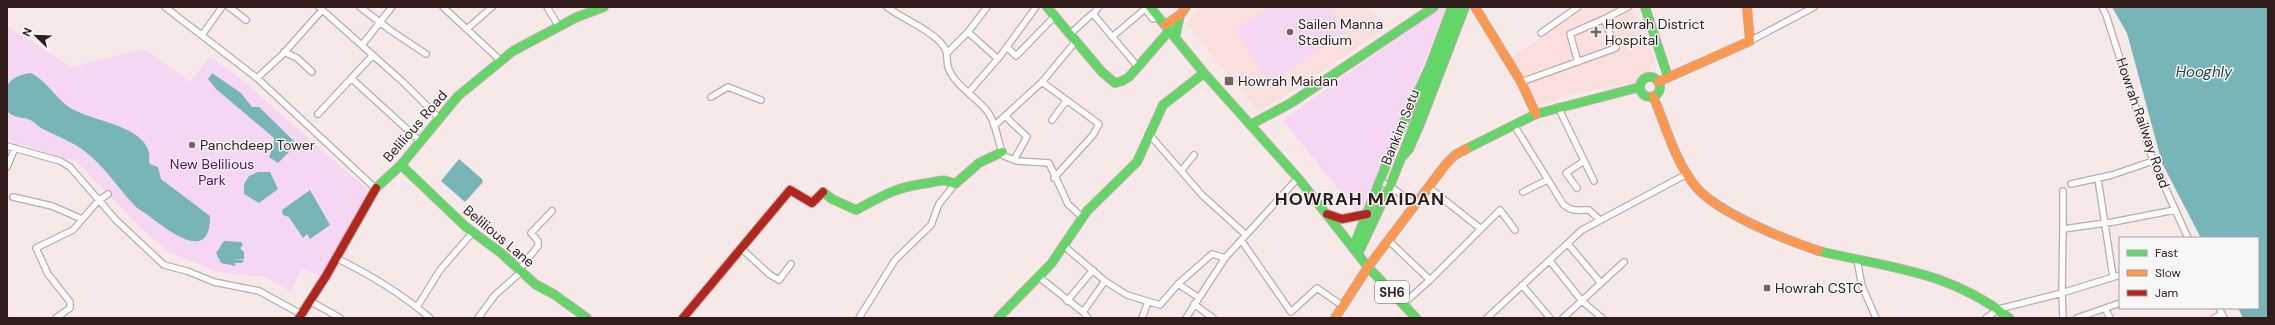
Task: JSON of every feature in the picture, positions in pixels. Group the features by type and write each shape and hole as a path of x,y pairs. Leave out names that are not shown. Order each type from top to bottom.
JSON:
{"main road":[{"name":"Belilious Road","path":"300,316 336,258 375,188 402,164 458,96 513,51 559,26 604,7"},
{"path":"1047,7 1111,82 1117,84 1123,82 1138,66 1167,28 1186,7"},
{"path":"1250,125 1291,103 1434,7"},
{"name":"Bankim Setu","path":"1356,251 1367,214 1430,66 1452,7"},
{"name":"Bankim Setu","path":"1356,251 1390,186 1461,7"},
{"path":"1402,157 1409,149 1417,130 1465,7"},
{"path":"1475,7 1520,82 1536,114"},
{"path":"1645,7 1668,77"},
{"path":"1658,82 1742,45 1747,7"},
{"name":"SH6","path":"1146,8 1158,17 1204,73 1298,178 1368,267 1416,318"},
{"path":"1175,38 1180,15"},
{"path":"998,318 1039,277 1064,246 1083,218 1137,162 1163,106 1204,73"},
{"path":"1647,77 1654,78 1658,82 1659,89 1653,96 1644,95 1640,87 1642,80 1647,77"},
{"path":"1335,318 1368,267 1414,205 1455,155 1536,114 1558,107 1640,87"},
{"path":"1653,96 1686,174 1704,195 1722,208 1818,250 1941,279 1999,309 2009,318"},
{"path":"682,318 715,277 742,249 790,190 812,203 822,191 832,198 856,210 902,186 933,183 943,179 955,184 979,164 1002,152"},
{"name":"Belilious Lane","path":"402,164 473,232 534,284 555,294 587,318"},
{"path":"1326,213 1342,219 1367,214"}],"street":[{"path":"165,7 257,78 375,188"},
{"path":"202,35 222,7"},
{"path":"229,7 246,20"},
{"path":"360,7 426,54"},
{"path":"362,45 392,7"},
{"path":"443,7 501,61"},
{"path":"467,29 492,7"},
{"path":"547,7 559,26"},
{"path":"886,7 938,40 948,52 949,69 957,83 969,92 988,112 1004,156 1014,160 1049,163 1054,178 1068,204 1083,218"},
{"path":"948,52 968,32 988,7"},
{"path":"969,92 1007,47 1036,7"},
{"path":"1099,7 1094,15 1138,66"},
{"path":"1541,33 1578,7"},
{"path":"1578,62 1570,34 1628,7"},
{"path":"1742,45 1814,7"},
{"name":"Howrah Railway Road","path":"2102,7 2106,15 2153,161 2188,237"},
{"path":"257,78 284,52 320,8 373,55 440,119"},
{"path":"1112,37 1146,8"},
{"path":"1070,34 1092,14"},
{"path":"1007,47 1016,56 1055,16"},
{"path":"1520,82 1616,48 1604,19"},
{"path":"968,32 998,58"},
{"path":"994,126 1042,82 1076,41"},
{"path":"284,52 297,58 312,72"},
{"path":"318,114 373,55"},
{"path":"351,78 421,142"},
{"path":"1042,82 1066,101 1100,124 1093,135 1054,178"},
{"path":"711,97 728,87 760,100"},
{"path":"1052,120 1066,101"},
{"path":"1558,107 1594,181"},
{"path":"1004,116 1027,137 1014,160"},
{"path":"1514,125 1559,200 1568,209 1589,210 1600,220"},
{"path":"1149,134 1202,195 1245,234"},
{"path":"7,146 65,163 98,201 164,264 187,271 214,282 259,291 300,316"},
{"path":"7,167 15,148"},
{"path":"1181,171 1194,155"},
{"path":"1577,188 1566,173 1584,161"},
{"path":"2071,184 2098,179 2153,161"},
{"path":"1488,318 1582,230 1686,174"},
{"path":"1186,318 1198,297 1225,258 1245,234 1298,178"},
{"path":"2098,179 2113,277"},
{"path":"1523,192 1547,180"},
{"path":"1381,182 1390,186 1414,205"},
{"path":"859,318 895,260 931,225 939,204 955,184"},
{"path":"1428,187 1481,229"},
{"path":"2063,191 2063,318"},
{"path":"56,318 70,308 70,302 48,274 36,248 73,230 98,201 108,194"},
{"path":"13,197 52,206 82,219"},
{"path":"478,318 495,295 520,271 538,246 538,241 531,233 552,210"},
{"path":"1403,304 1430,280 1500,210 1515,230"},
{"path":"2063,229 2175,210"},
{"path":"417,307 440,270 473,232"},
{"path":"1241,240 1291,312 1317,288 1343,306"},
{"path":"1388,240 1430,280"},
{"path":"1568,244 1600,282"},
{"path":"1064,246 1105,281 1127,295 1160,305 1178,284 1212,254 1225,258"},
{"path":"742,249 769,274 779,280 791,264"},
{"path":"336,258 365,273 417,307 430,318"},
{"path":"1857,260 1862,286 1876,318"},
{"path":"1550,261 1582,301 1602,318"},
{"path":"1563,318 1600,282 1624,262"},
{"path":"1067,301 1093,270"},
{"path":"1986,318 1999,309 2062,293 2119,275"},
{"path":"1039,277 1067,301 1083,312 1088,318"},
{"path":"1083,312 1105,281"},
{"path":"1178,284 1198,297"},
{"path":"1522,285 1550,318"},
{"path":"310,301 340,318"},
{"path":"1142,318 1148,302"},
{"path":"2076,318 2119,303"},
{"path":"1194,304 1213,318"},
{"path":"2106,308 2110,318"},
{"path":"2214,318 2223,316"}],"shaded area":[{"path":"1199,7 1369,7 1384,29 1281,99 1258,111 1187,24"},
{"name":"Howrah District Hospital","path":"1587,7 1632,7 1655,59 1644,81 1571,94 1539,106 1511,58"}],"green space":[{"path":"1270,7 1329,7 1346,33 1269,83 1235,30"},
{"path":"1442,7 1447,7 1368,202 1356,211 1283,120"},
{"name":"New Belilious Park","path":"7,26 72,67 145,49 190,82 210,57 235,74 369,191 323,276 301,269 291,292 265,277 217,272 170,253 141,228 77,162 7,140"}],"water":[{"name":"Hooghly","path":"2112,7 2268,7 2268,318 2243,318 2238,309 2259,309 2259,237 2200,237 2162,163 2127,33"},
{"path":"31,73 41,80 65,104 74,110 124,128 135,134 144,142 149,152 150,164 158,167 161,179 210,216 208,231 203,239 195,241 185,239 163,226 137,208 105,171 83,150 41,128 30,120 15,116 8,112 7,86 18,76"},
{"path":"212,73 241,93 252,107 259,107 297,144 278,163 269,157 274,145 274,138 216,89 208,79"},
{"path":"459,159 482,179 483,182 465,202 441,181"},
{"path":"258,172 270,172 278,189 259,203 244,194 244,184 249,176"},
{"path":"310,190 330,225 310,239 307,234 303,238 289,217 283,215 282,210"},
{"path":"224,241 241,242 243,245 240,248 244,252 244,259 232,259 244,260 242,263 234,263 236,266 221,263 216,253"}],"traffic: fast":[{"path":"376,188 401,165 458,96 513,51 577,17 604,7"},
{"path":"1047,7 1102,72 1115,83 1129,77 1169,31"},
{"path":"1150,7 1204,73 1298,178 1368,267 1416,318"},
{"path":"1250,125 1291,103 1434,7"},
{"path":"1353,248 1399,133 1430,66 1452,7"},
{"path":"1358,254 1390,186 1461,7"},
{"path":"1402,157 1409,149 1420,124 1465,7"},
{"path":"1645,7 1668,77"},
{"path":"1175,38 1180,15"},
{"path":"998,318 1051,264 1087,211 1137,162 1163,105 1204,73"},
{"path":"1650,77 1657,80 1660,87 1657,94 1650,97 1643,94 1640,87 1643,80 1650,77"},
{"path":"1466,149 1536,114 1640,87"},
{"path":"823,192 832,199 856,210 899,189 942,180 955,184 979,163 1002,152"},
{"path":"401,165 466,227 501,253 535,284 555,295 587,318"},
{"path":"1819,251 1895,267 1942,281 1987,302 2009,318"}],"traffic: slow":[{"path":"1165,25 1180,15 1186,7"},
{"path":"1475,7 1521,82 1536,114"},
{"path":"1658,82 1750,41 1747,7"},
{"path":"1653,96 1682,166 1696,187 1706,197 1753,225 1819,251"},
{"path":"1335,318 1368,267 1446,164 1455,155 1466,149"}],"traffic: jam":[{"path":"299,318 326,276 376,188"},
{"path":"683,318 790,190 812,203 823,192"},
{"path":"1327,214 1342,219 1367,214"}],"place":[{"name":"Sailen Manna Stadium","path":"1290,32"},
{"name":"Howrah District Hospital","path":"1596,32"},
{"name":"Howrah Maidan","path":"1229,81"},
{"name":"Panchdeep Tower","path":"192,145"},
{"name":"Howrah CSTC","path":"1767,288"}],"district":[{"name":"HOWRAH MAIDAN","path":"1360,199"}]}
